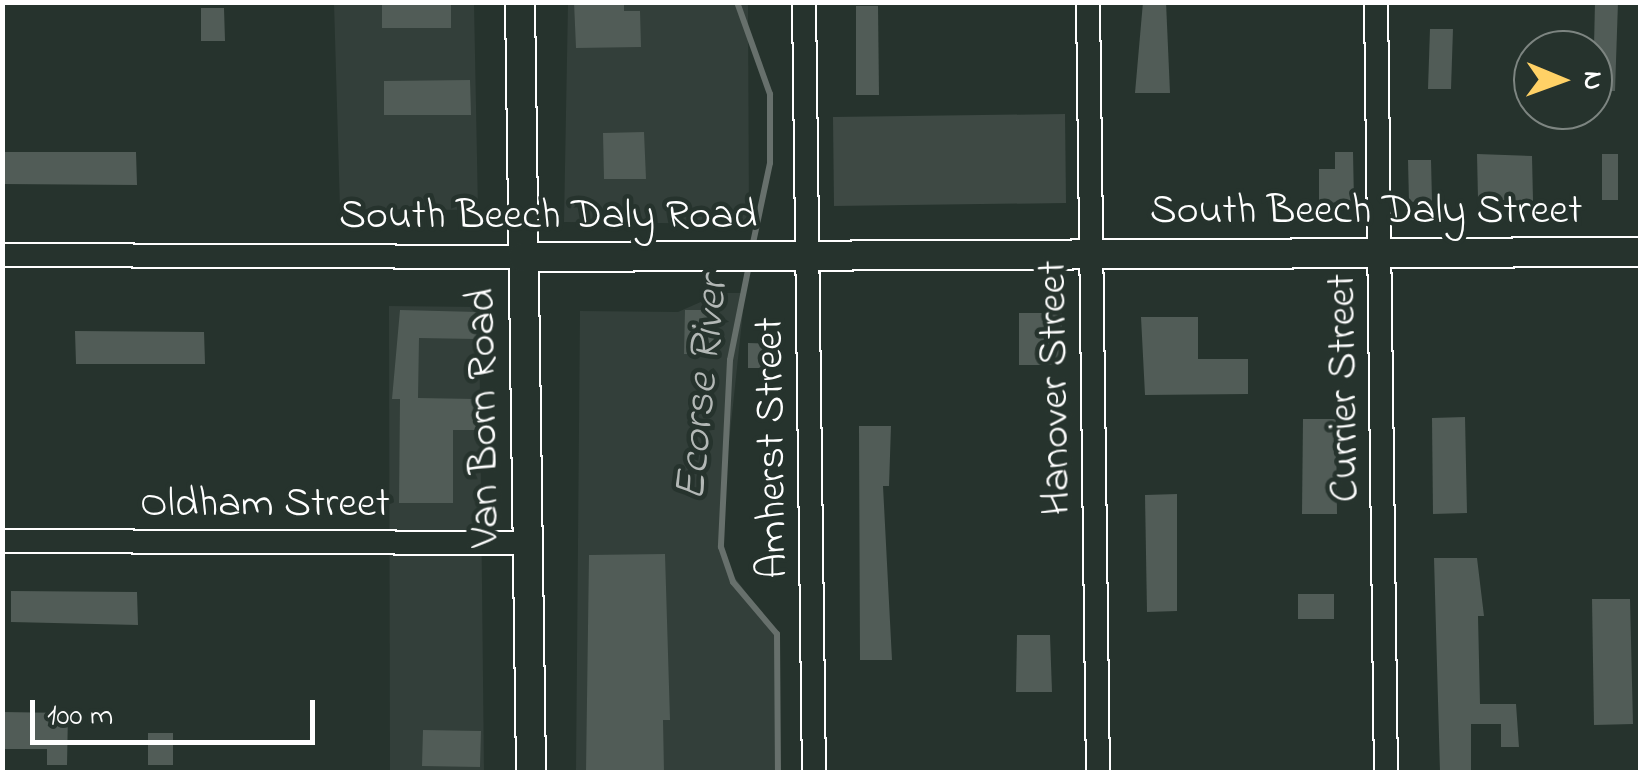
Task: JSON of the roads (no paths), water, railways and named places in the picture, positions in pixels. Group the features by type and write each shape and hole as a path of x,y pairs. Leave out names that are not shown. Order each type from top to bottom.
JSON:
{"main road":[{"name":"Van Born Road","path":"520,2 530,772"},
{"name":"South Beech Daly Street","path":"1092,253 1640,252"},
{"name":"South Beech Daly Road","path":"523,258 1092,253"}],"street":[{"name":"Amherst Street","path":"804,2 814,772"},
{"name":"Hanover Street","path":"1088,2 1098,772"},
{"name":"Currier Street","path":"1376,2 1386,772"},
{"name":"South Beech Daly Road","path":"2,255 523,258"},
{"name":"Oldham Street","path":"2,541 526,543"}],"waterway":[{"name":"Ecorse River","path":"737,2 770,94 770,163 752,248"},
{"name":"Ecorse River","path":"749,265 730,360 721,547 733,582 777,634 778,772"}]}
